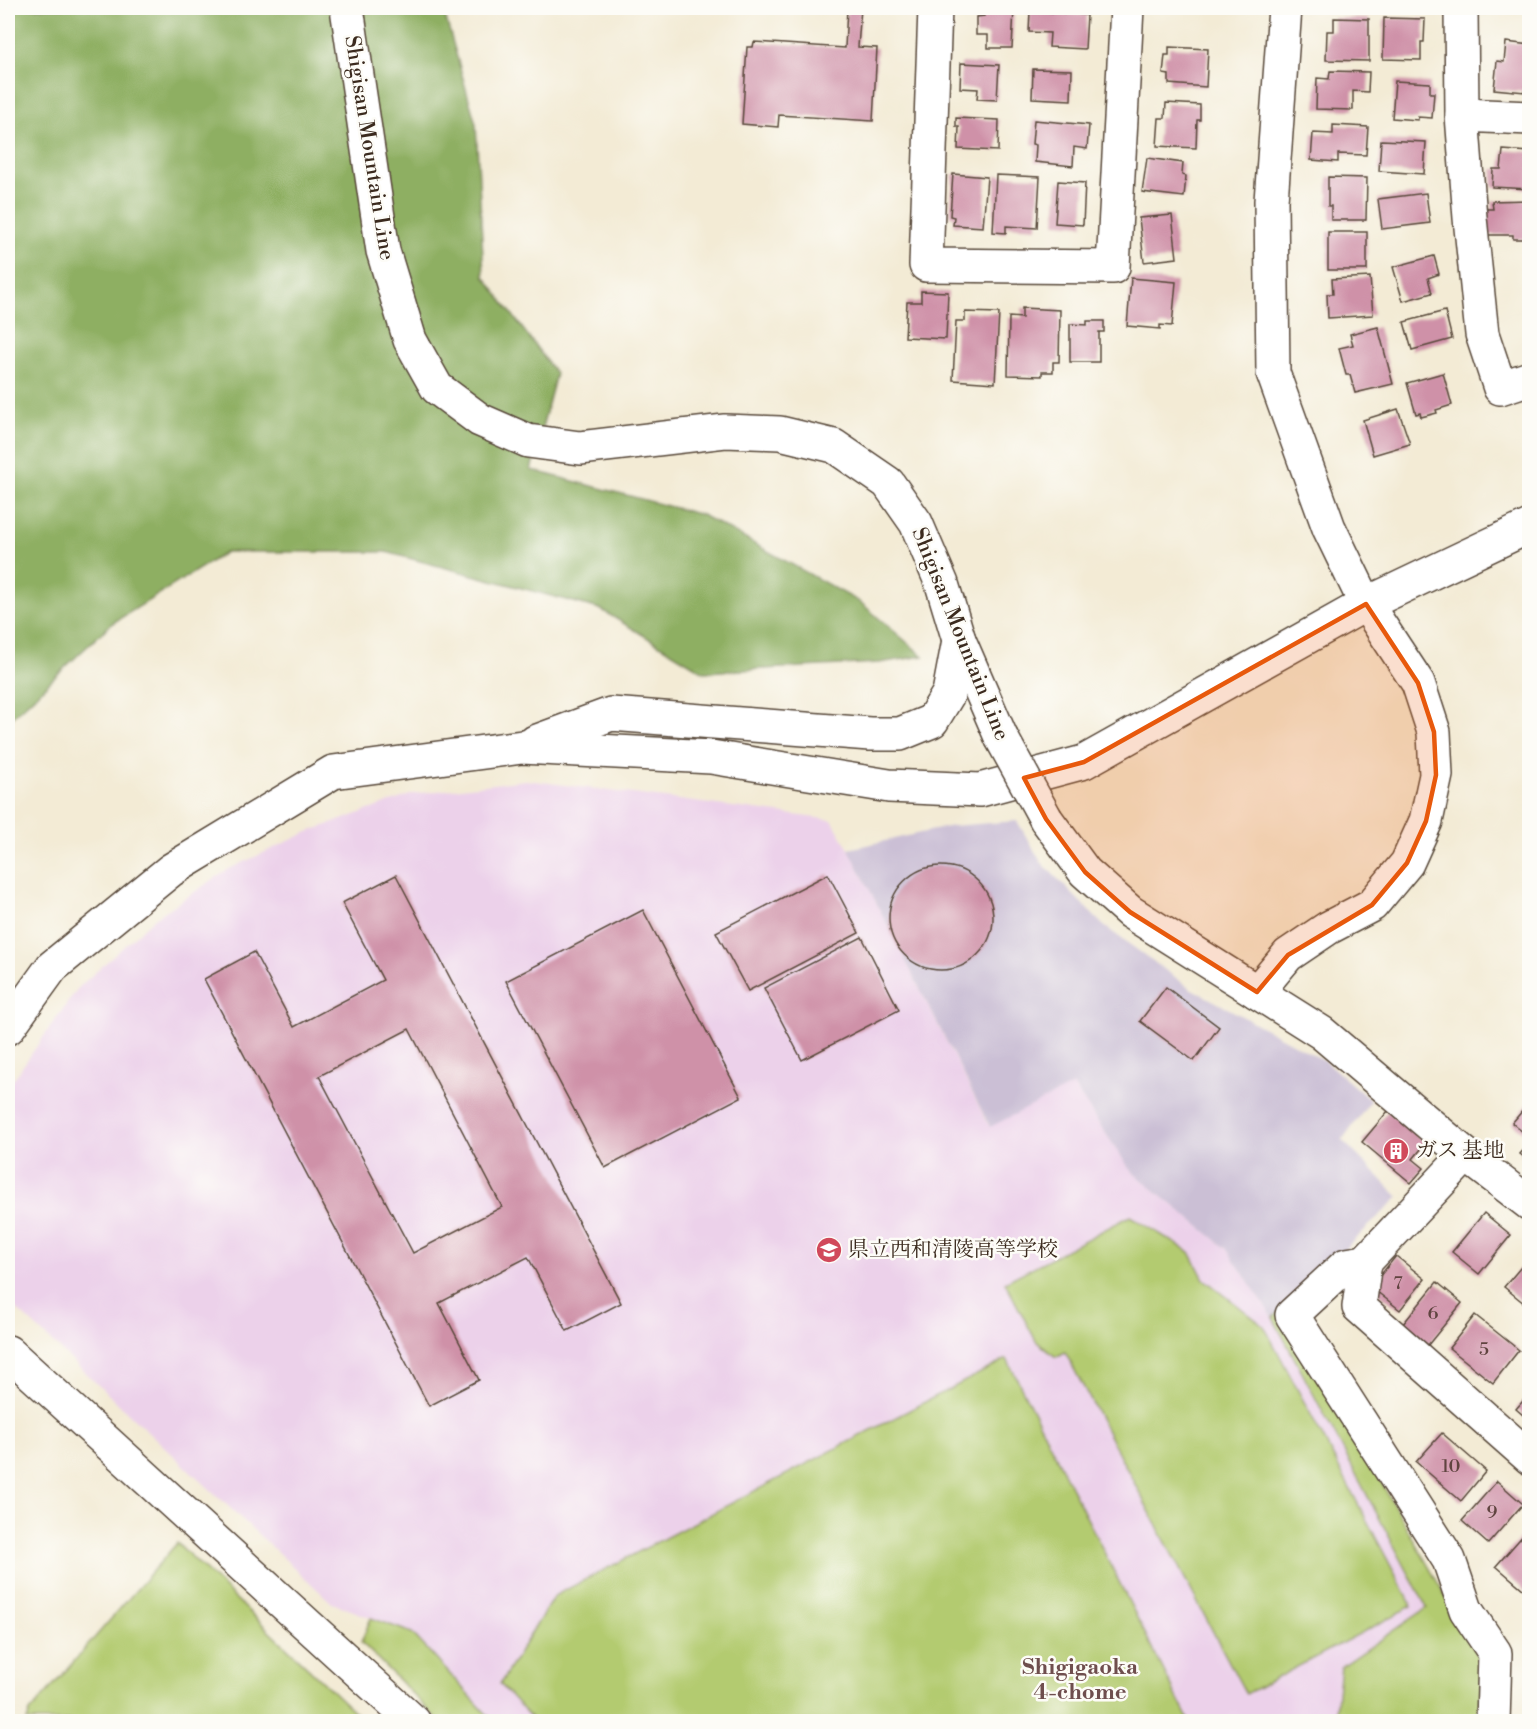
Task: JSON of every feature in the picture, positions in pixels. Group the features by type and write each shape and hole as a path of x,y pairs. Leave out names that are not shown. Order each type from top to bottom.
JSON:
{"street":[{"name":"Shigisan Mountain Line","path":"346,8 382,251 411,340 437,388 480,420 528,441 580,448 725,431 780,433 834,446 888,483 916,523 942,584 959,640 1001,737 1046,819 1085,872 1130,912 1322,1033 1466,1155 1530,1204"},
{"path":"935,8 926,265 1113,267 1127,8"},
{"path":"1257,992 1288,955 1328,928 1372,905 1407,863 1426,821 1436,775 1434,732 1418,683 1366,604 1329,528 1273,373 1271,201 1285,8"},
{"path":"1461,8 1462,115 1482,334 1500,388 1530,378"},
{"path":"1462,115 1530,118"},
{"path":"8,1028 52,968 171,870 333,772 522,747 711,757 889,786 981,790 1084,762 1366,604 1530,525"},
{"path":"522,747 611,714 870,734 900,734 932,721 950,693 959,640"},
{"path":"1466,1155 1365,1262 1359,1307 1530,1458"},
{"path":"1365,1262 1346,1265 1292,1315 1449,1560 1467,1611 1495,1653 1492,1722"},
{"path":"8,1352 414,1722"}],"highlighted area":[{"path":"1366,604 1418,683 1434,732 1436,775 1426,821 1407,863 1372,905 1288,955 1257,992 1130,912 1085,872 1046,819 1024,778 1084,762"}],"shaded area":[{"name":"県立西和清陵高等学校","path":"526,780 832,820 849,849 989,1126 1073,1085 1131,1171 1226,1248 1273,1318 1427,1609 1341,1667 1335,1721 1189,1721 1006,1360 500,1684 534,1721 493,1721 412,1633 332,1603 8,1301 8,1087 78,988 155,918 229,869 308,832 413,794","holes":["828,874 859,933 748,991 716,932","396,875 621,1303 567,1331 528,1257 439,1303 479,1380 429,1406 204,979 254,953 294,1027 383,980 342,903","643,910 741,1097 605,1168 506,981","861,937 899,1010 802,1060 764,988","1190,1252 1204,1279 1264,1326 1246,1694 1065,1352"]},
{"path":"1017,821 1041,862 1104,926 1190,988 1325,1061 1371,1101 1342,1140 1399,1197 1273,1318 1226,1248 1131,1171 1073,1085 990,1127 849,849 952,826"},
{"path":"409,1029 502,1207 413,1253 319,1076"}],"green space":[{"path":"8,8 443,8 476,124 484,276 556,374 531,470 702,515 860,602 923,656 879,663 704,672 600,609 386,552 226,552 111,624 8,721"},
{"path":"1130,1216 1190,1252 1204,1279 1264,1326 1412,1606 1246,1694 1065,1352 1056,1357 1036,1341 1005,1282"},
{"path":"1283,1308 1487,1670 1477,1721 1335,1721 1341,1667 1427,1608 1273,1318"},
{"path":"1007,1359 1189,1721 534,1721 500,1684 554,1596"},
{"path":"177,1543 364,1721 27,1721 30,1712"},
{"path":"371,1618 412,1633 493,1721 439,1721 361,1642"}],"building":[{"path":"847,8 861,8 858,47 877,48 873,121 779,115 778,127 742,124 747,47 753,47 754,42 845,48"},
{"path":"984,8 1014,9 1012,48 988,48 988,35 976,35 976,17 984,16"},
{"path":"1030,11 1087,15 1085,49 1049,47 1050,33 1029,32"},
{"path":"1334,18 1369,19 1369,61 1326,60 1327,31 1334,31"},
{"path":"1384,18 1425,19 1421,60 1383,59"},
{"path":"1506,42 1530,45 1525,92 1494,89 1497,61 1504,62"},
{"path":"1169,47 1208,49 1206,87 1169,84 1169,75 1163,74 1165,55 1169,55"},
{"path":"961,63 999,65 997,100 977,99 978,89 960,88"},
{"path":"1033,69 1072,70 1071,100 1032,98"},
{"path":"1330,71 1369,72 1368,92 1353,91 1353,110 1316,109 1317,78 1329,79"},
{"path":"1395,81 1430,83 1430,93 1434,93 1432,118 1418,117 1418,120 1392,118"},
{"path":"1166,103 1200,105 1196,148 1157,146 1159,118 1165,118"},
{"path":"956,118 999,120 998,151 958,149 959,127 956,127"},
{"path":"1034,120 1089,125 1087,149 1074,147 1073,166 1035,162 1036,145 1032,144"},
{"path":"1333,125 1368,127 1366,155 1338,154 1338,162 1311,160 1313,133 1333,134"},
{"path":"1381,140 1426,142 1424,174 1379,171"},
{"path":"1503,150 1530,152 1530,189 1492,187 1493,169 1501,169"},
{"path":"1147,158 1183,163 1182,175 1186,176 1184,197 1142,192"},
{"path":"953,174 987,177 983,227 953,225 954,217 950,216"},
{"path":"996,175 1040,177 1037,228 1006,226 1006,233 993,232"},
{"path":"1328,177 1367,178 1366,220 1331,220 1331,206 1328,206"},
{"path":"1058,181 1085,183 1083,225 1055,223"},
{"path":"1426,193 1430,223 1382,229 1378,199"},
{"path":"1530,200 1530,239 1513,239 1513,235 1486,235 1486,209 1493,209 1492,201"},
{"path":"1172,215 1177,258 1144,262 1139,218"},
{"path":"1328,232 1367,232 1367,270 1328,270"},
{"path":"1434,256 1439,274 1428,278 1432,293 1403,301 1393,267"},
{"path":"1370,277 1373,315 1328,318 1327,294 1333,294 1332,279"},
{"path":"1131,278 1176,282 1172,326 1160,325 1160,329 1127,326"},
{"path":"921,291 948,292 946,339 905,337 907,302 921,302"},
{"path":"1022,308 1060,310 1059,362 1053,362 1053,372 1042,372 1042,376 1008,375 1009,317 1022,318"},
{"path":"1445,311 1452,339 1412,350 1404,322"},
{"path":"965,312 999,313 995,383 953,380 956,321 965,321"},
{"path":"1087,321 1104,321 1104,332 1099,332 1099,362 1070,362 1070,324 1087,325"},
{"path":"1378,327 1393,384 1355,393 1350,375 1346,375 1339,348 1353,345 1350,334"},
{"path":"1443,373 1452,405 1436,410 1437,413 1421,417 1420,413 1416,414 1407,383"},
{"path":"1398,409 1410,444 1373,455 1363,420"},
{"path":"941,866 961,870 970,875 984,889 989,898 993,918 989,938 984,947 970,961 961,966 941,970 921,966 912,961 898,947 893,938 889,918 893,898 898,889 912,875 921,870"},
{"path":"828,874 859,933 748,991 716,932"},
{"path":"396,875 621,1303 567,1331 528,1257 439,1303 479,1380 429,1406 204,979 254,952 294,1027 383,980 342,903","holes":["409,1029 502,1207 413,1253 319,1076"]},
{"path":"643,910 741,1097 605,1168 506,981"},
{"path":"862,937 899,1010 802,1060 764,988"},
{"path":"1166,987 1219,1027 1194,1061 1140,1021"},
{"path":"1530,1102 1530,1138 1512,1123"},
{"name":"ガス 基地","path":"1388,1111 1426,1143 1413,1159 1424,1168 1411,1183 1362,1142"},
{"path":"1530,1143 1530,1162 1520,1154"},
{"path":"1484,1213 1511,1235 1479,1274 1452,1252"},
{"path":"1396,1256 1425,1279 1400,1310 1371,1287"},
{"path":"1527,1260 1530,1262 1530,1308 1504,1287"},
{"path":"1437,1282 1462,1303 1428,1345 1403,1324"},
{"path":"1475,1315 1519,1350 1493,1383 1449,1348"},
{"path":"1530,1393 1530,1421 1516,1409"},
{"path":"1442,1433 1486,1471 1461,1501 1416,1462"},
{"path":"1497,1481 1523,1504 1488,1544 1462,1521"},
{"path":"1526,1532 1530,1535 1530,1595 1496,1566"}],"place":[{"name":"ガス 基地","path":"1396,1151"},
{"name":"県立西和清陵高等学校","path":"829,1250"}],"district":[{"name":"Shigigaoka 4-chome","path":"1080,1680"}]}
